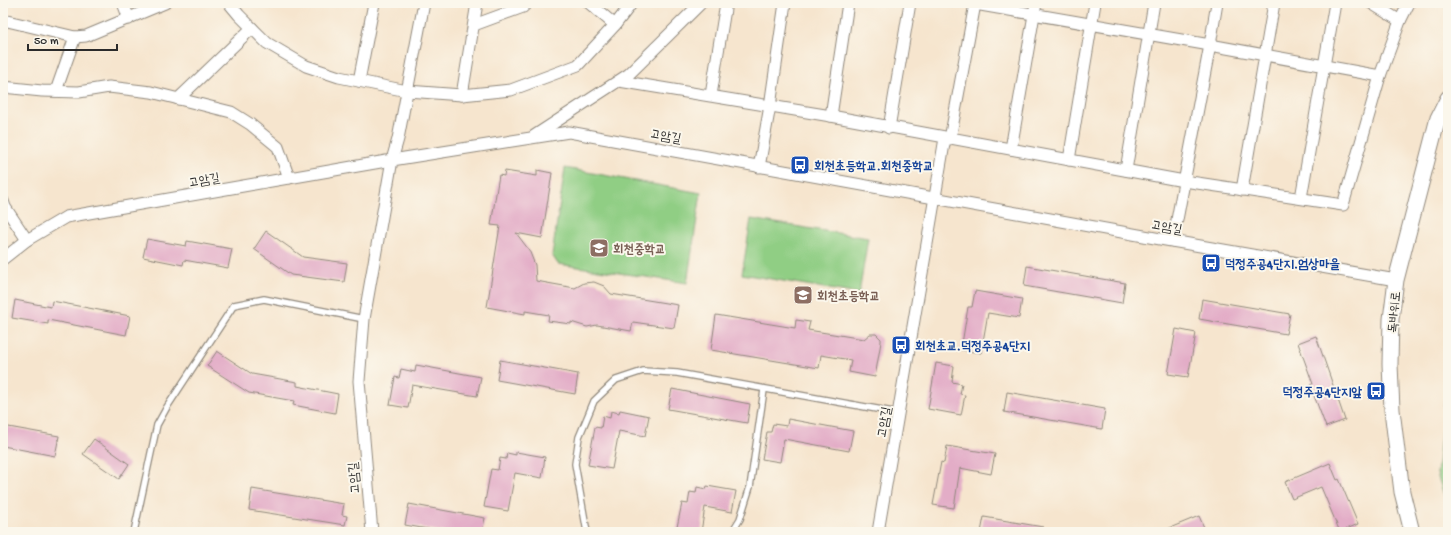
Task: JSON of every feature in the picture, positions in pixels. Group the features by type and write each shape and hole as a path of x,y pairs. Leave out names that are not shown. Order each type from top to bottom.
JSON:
{"main road":[{"name":"독바위로","path":"1412,532 1402,492 1392,410 1390,364 1391,318 1396,280 1438,118 1448,98"}],"street":[{"path":"123,3 130,19"},
{"path":"3,20 76,37 86,36 130,19 165,3"},
{"path":"229,3 267,43 306,66 359,81 407,91 462,95 511,90 578,65 615,25 632,3"},
{"path":"359,81 374,3"},
{"path":"392,160 424,3"},
{"path":"462,95 477,3"},
{"path":"474,25 522,7 527,3"},
{"path":"589,3 615,25"},
{"path":"528,139 629,74 702,3"},
{"path":"711,95 726,3"},
{"path":"759,167 770,106 785,3"},
{"path":"831,116 848,3"},
{"path":"889,128 910,3"},
{"path":"935,198 948,138 973,3 1380,76"},
{"path":"1011,149 1036,3"},
{"path":"1069,160 1095,3"},
{"path":"1126,170 1154,3"},
{"path":"1173,241 1217,3"},
{"path":"1242,190 1274,3"},
{"path":"1301,198 1335,3"},
{"path":"1371,3 1400,21"},
{"path":"618,81 711,95 831,116 889,128 1184,181 1343,205 1380,76 1400,21 1409,3"},
{"path":"178,99 252,28"},
{"path":"56,91 76,37"},
{"path":"3,87 79,92 109,88 151,92 231,112 250,124 278,146 289,178"},
{"name":"고암길","path":"3,259 27,240 66,217 392,160 569,132 1396,280"},
{"name":"고암길","path":"372,532 359,381 364,318 392,160"},
{"name":"고암길","path":"878,532 935,198"},
{"path":"3,201 5,207 27,240"}],"lane":[{"path":"134,532 157,425 167,406 234,305 264,299 364,318"},
{"path":"587,532 575,464 579,437 594,401 616,380 643,371 678,373 764,390 899,413"},
{"path":"732,532 740,519 750,487 764,390"}],"green space":[{"path":"565,168 701,193 687,283 558,264 552,255"},
{"path":"751,219 868,238 859,294 742,274"},
{"path":"1448,366 1448,507 1437,474"}],"building":[{"path":"537,170 552,173 542,238 516,233 529,250 535,265 536,281 575,288 584,283 594,282 604,286 611,294 678,305 674,328 633,322 631,331 597,325 587,327 571,322 571,324 548,321 549,315 525,311 525,314 487,307 500,226 491,225 499,175 504,176 505,171 537,176"},
{"path":"266,231 303,257 347,263 344,282 291,275 254,249"},
{"path":"147,239 186,246 187,241 232,249 228,268 184,260 183,265 143,257"},
{"path":"1027,266 1125,283 1122,303 1024,286"},
{"path":"975,291 1022,299 1019,318 988,313 981,353 961,350 968,307 972,307"},
{"path":"1202,299 1290,314 1286,334 1199,319"},
{"path":"15,300 51,307 52,301 130,316 126,335 48,320 48,324 12,318"},
{"path":"716,315 795,328 796,320 810,322 808,330 864,339 870,334 876,334 881,339 881,342 875,377 849,372 851,360 821,355 819,368 711,350"},
{"path":"1176,329 1196,333 1188,377 1168,374"},
{"path":"1316,336 1345,420 1326,427 1310,385 1313,384 1298,343"},
{"path":"217,351 252,374 297,382 297,386 338,394 335,413 293,405 294,401 249,393 207,366"},
{"path":"500,360 578,374 575,394 497,380"},
{"path":"936,363 954,366 952,382 962,384 960,394 965,395 961,415 928,409"},
{"path":"416,365 481,377 477,396 412,385 408,408 390,405 395,377 399,378 401,369 415,372"},
{"path":"672,389 750,404 747,423 668,409"},
{"path":"1007,392 1105,409 1102,429 1004,412"},
{"path":"620,410 649,416 645,436 619,431 612,469 588,465 595,427 601,428 603,416 610,418 611,411 619,413"},
{"path":"788,419 853,431 849,451 784,439 780,462 762,459 767,432 771,432 773,424 787,426"},
{"path":"3,426 59,436 55,456 3,446"},
{"path":"94,439 129,464 119,479 83,454"},
{"path":"947,446 995,454 991,474 960,468 954,508 933,505 941,462 944,463"},
{"path":"516,452 545,457 542,478 515,473 508,511 484,507 491,469 498,470 500,458 506,459 507,453 516,455"},
{"path":"1330,463 1337,480 1339,479 1358,524 1340,532 1321,487 1292,499 1285,482"},
{"path":"707,486 736,491 732,512 705,507 701,532 676,532 682,503 688,504 690,492 696,493 697,487 706,489"},
{"path":"252,489 344,504 342,515 347,516 345,525 249,510"},
{"path":"409,504 485,518 482,532 444,532 405,525"},
{"path":"1199,516 1206,532 1160,532"},
{"path":"984,517 1043,527 1043,532 981,532"}],"place":[{"name":"회천초등학교.회천중학교","path":"800,165"},
{"name":"회천중학교","path":"599,248"},
{"name":"덕정주공4단지.엄상마을","path":"1211,263"},
{"name":"회천초등학교","path":"803,295"},
{"name":"회천초교.덕정주공4단지","path":"901,345"},
{"name":"덕정주공4단지앞","path":"1376,391"}]}
